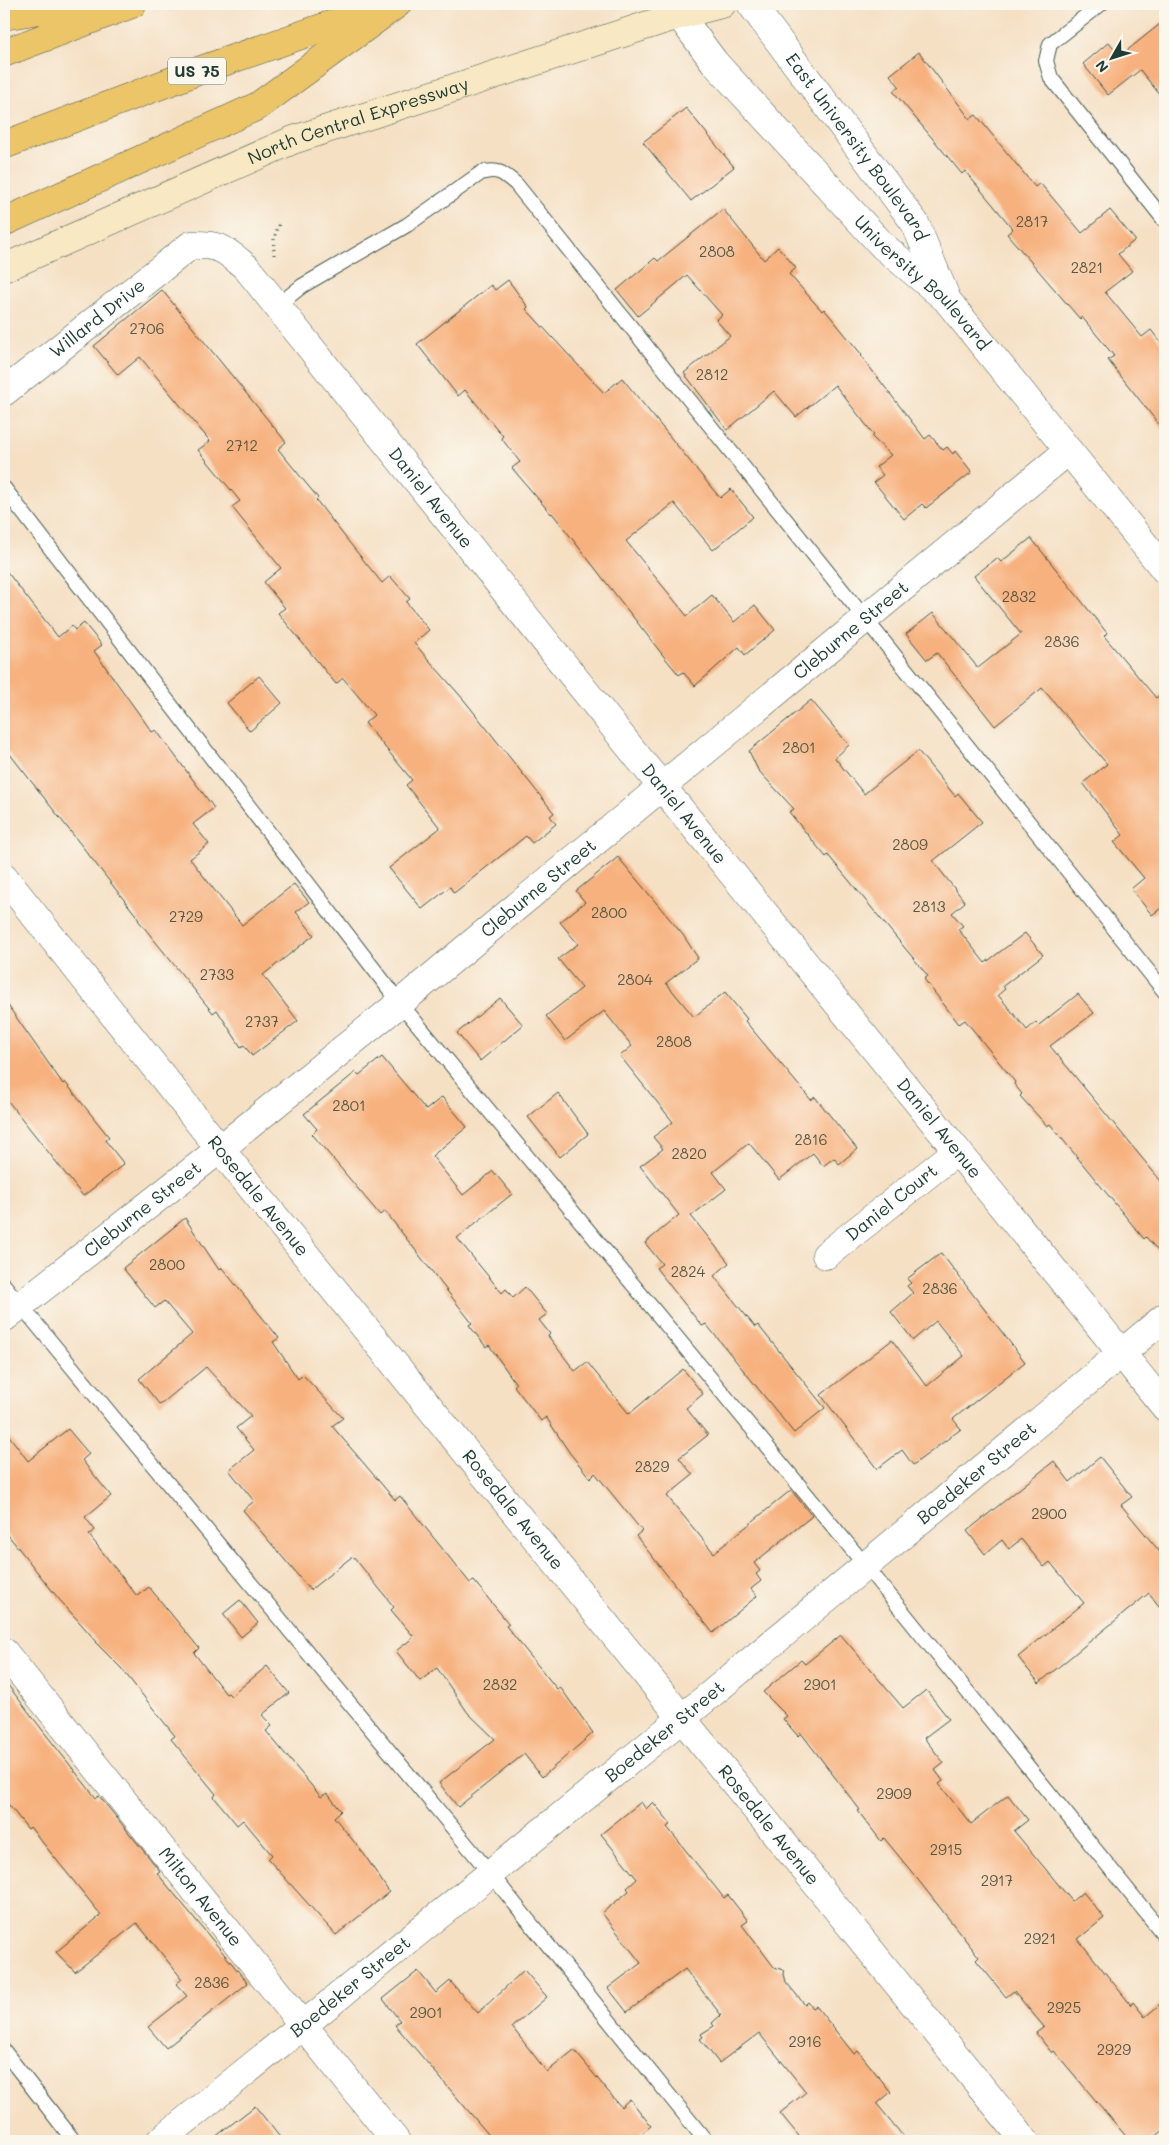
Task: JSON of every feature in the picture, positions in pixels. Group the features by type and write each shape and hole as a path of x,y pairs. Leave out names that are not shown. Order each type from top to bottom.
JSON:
{"highway":[{"path":"4,16 75,4"},
{"path":"4,53 132,4"},
{"name":"US 75","path":"4,145 198,71 393,4"},
{"path":"4,222 258,106 397,4"}],"main road":[{"name":"North Central Expressway","path":"4,268 293,140 675,9 722,4"}],"street":[{"name":"East University Boulevard","path":"751,4 915,223 946,299"},
{"name":"University Boulevard","path":"675,9 715,63 883,246 946,299 1165,570"},
{"name":"Daniel Avenue","path":"191,245 207,244 222,248 246,266 956,1151 1165,1407"},
{"name":"Willard Drive","path":"4,392 191,245"},
{"name":"Cleburne Street","path":"9,1303 220,1149 663,787 1068,451"},
{"name":"Rosedale Avenue","path":"4,877 220,1149 1025,2141"},
{"name":"Daniel Court","path":"826,1255 956,1151"},
{"name":"Boedeker Street","path":"160,2141 681,1719 1165,1317"},
{"name":"Milton Avenue","path":"4,1652 396,2141"}],"lane":[{"path":"1101,4 1050,44 1046,61 1051,78 1165,221"},
{"path":"278,305 302,286 407,225 481,173 493,169 505,174 516,184 866,617 1165,992"},
{"path":"4,488 400,1003 865,1565 1165,1936"},
{"path":"9,1303 490,1873 706,2141"},
{"path":"4,2051 74,2141"}],"path":[{"path":"274,255 274,238 280,221"}],"building":[{"path":"1165,20 1165,101 1140,70 1108,95 1083,64 1109,42 1120,56"},
{"path":"919,52 970,119 976,115 1035,187 1040,183 1082,233 1110,210 1135,240 1118,254 1132,271 1105,292 1142,337 1151,330 1165,348 1165,432 1108,360 1114,356 1082,317 1080,319 1007,234 1013,229 965,171 962,174 893,91 899,86 890,75"},
{"path":"686,108 734,167 691,201 643,142"},
{"path":"723,209 764,260 778,247 796,268 789,274 822,311 824,309 862,355 925,439 930,435 943,450 947,447 953,454 955,451 972,472 926,508 922,504 904,519 874,482 883,475 876,467 891,455 872,437 874,435 835,385 796,417 774,391 727,430 684,373 730,336 716,320 722,315 687,275 638,316 617,290 655,258 658,261"},
{"path":"508,280 528,307 526,309 604,393 622,378 720,498 731,489 753,517 713,550 674,503 626,541 687,616 712,595 734,622 755,605 775,630 745,655 739,647 695,686 683,672 679,675 552,513 512,468 520,462 501,438 503,436 465,390 458,396 417,344 491,285 495,290"},
{"path":"162,290 286,442 278,449 318,498 316,500 352,546 382,583 390,576 410,599 406,602 429,630 414,643 464,700 554,813 550,816 556,824 532,843 526,836 454,893 450,887 422,909 389,868 440,828 406,785 412,780 365,723 374,715 343,678 336,684 278,613 285,608 264,582 281,568 232,507 240,501 198,450 210,441 140,357 118,375 94,346"},
{"path":"1031,538 1107,633 1104,636 1156,698 1165,691 1165,905 1152,915 1131,889 1144,878 1114,842 1123,835 1083,783 1107,764 1042,688 995,726 937,653 927,660 906,634 933,613 978,668 1021,634 974,576 997,558 1001,562"},
{"path":"4,568 58,637 72,626 75,630 84,623 102,645 94,651 152,732 156,730 214,808 193,824 209,844 190,859 242,925 294,884 309,902 296,912 314,935 263,975 298,1021 252,1056 244,1045 241,1047 217,1010 213,1013 138,920 9,753 4,753"},
{"path":"259,676 282,703 250,731 227,703"},
{"path":"811,700 849,745 835,758 864,794 918,751 955,796 958,793 982,822 933,861 965,902 952,913 963,926 958,929 985,963 1025,933 1043,955 1003,986 1005,989 998,995 1027,1030 1036,1022 1039,1025 1078,994 1094,1013 1050,1046 1165,1186 1165,1259 1146,1237 1144,1239 1050,1124 1047,1126 1020,1096 1022,1094 1014,1084 1015,1082 965,1020 959,1024 924,979 928,976 828,855 826,857 789,812 794,809 758,770 749,751"},
{"path":"618,857 683,935 698,958 666,983 694,1017 725,992 747,1019 745,1021 811,1100 815,1097 857,1149 839,1164 834,1158 823,1166 813,1153 779,1180 749,1143 713,1172 726,1189 691,1216 729,1263 714,1276 755,1327 758,1325 825,1408 794,1433 706,1324 702,1326 656,1268 662,1264 645,1243 679,1215 640,1166 663,1149 653,1137 673,1122 620,1056 632,1046 604,1011 565,1041 546,1016 582,988 558,959 578,944 560,922 585,902 576,891"},
{"path":"500,998 523,1025 480,1061 457,1033"},
{"path":"4,1000 63,1084 65,1082 109,1137 105,1140 124,1164 83,1196 4,1096"},
{"path":"382,1057 426,1110 442,1097 467,1127 432,1156 463,1195 493,1171 512,1194 457,1238 502,1293 506,1289 513,1298 525,1287 547,1314 539,1320 550,1334 548,1336 575,1371 587,1362 629,1414 683,1369 703,1394 686,1408 708,1435 679,1458 693,1475 667,1496 714,1553 791,1490 812,1516 754,1563 760,1571 756,1574 761,1581 751,1589 757,1596 713,1633 636,1536 642,1531 595,1473 590,1478 569,1452 546,1417 541,1421 514,1386 516,1384 489,1345 486,1347 469,1325 472,1323 385,1211 380,1215 312,1134 317,1129 304,1114 356,1072 359,1075"},
{"path":"558,1093 588,1134 560,1157 528,1117"},
{"path":"185,1218 219,1270 222,1268 279,1338 273,1342 298,1379 303,1375 343,1418 332,1426 395,1500 400,1496 470,1583 474,1581 509,1624 506,1626 557,1689 560,1687 593,1733 542,1777 524,1754 458,1807 439,1783 495,1739 468,1713 437,1668 420,1681 396,1651 414,1637 391,1610 394,1607 353,1556 310,1590 243,1510 254,1501 229,1470 254,1450 236,1428 251,1416 206,1367 160,1405 139,1379 192,1334 164,1301 155,1308 123,1268"},
{"path":"941,1253 1025,1362 953,1419 961,1429 913,1465 902,1450 877,1469 821,1395 892,1340 927,1386 964,1356 936,1321 913,1340 891,1312 913,1293 907,1286 911,1283 907,1279"},
{"path":"4,1429 28,1461 68,1429 89,1454 82,1460 111,1496 85,1517 95,1530 89,1535 137,1596 149,1587 199,1648 194,1653 226,1694 228,1693 231,1696 267,1666 289,1693 262,1715 272,1726 266,1731 321,1797 327,1793 341,1811 334,1817 364,1854 389,1892 336,1935 268,1859 272,1855 243,1820 237,1825 214,1797 216,1794 171,1739 175,1736 121,1668 96,1643 58,1598 4,1530"},
{"path":"1100,1457 1132,1497 1121,1505 1165,1558 1165,1614 1149,1593 1039,1683 1018,1657 1084,1603 1050,1562 1044,1567 1021,1539 1009,1549 1002,1540 985,1554 967,1531 1054,1461 1070,1482"},
{"path":"240,1600 258,1623 241,1637 223,1614"},
{"path":"841,1635 903,1708 926,1690 949,1719 924,1738 944,1763 935,1770 943,1781 939,1784 971,1824 1008,1795 1028,1820 1014,1831 1072,1901 1083,1892 1104,1918 1078,1939 1131,2005 1133,2002 1145,2017 1165,2000 1165,2129 1150,2141 1130,2141 1054,2051 1052,2053 1036,2033 1044,2027 1014,1991 1006,1997 976,1960 979,1957 915,1876 884,1838 881,1841 858,1811 860,1810 801,1733 798,1736 783,1719 787,1716 763,1692 801,1660 805,1664"},
{"path":"4,1680 96,1798 99,1796 160,1871 157,1873 248,1983 166,2048 148,2027 187,1996 176,1984 182,1979 137,1923 75,1972 56,1952 101,1915 30,1827 28,1829 4,1799"},
{"path":"641,1802 646,1809 653,1802 671,1824 667,1827 724,1898 728,1895 748,1921 742,1925 774,1967 783,1970 786,1982 805,2005 808,2002 813,2008 816,2006 854,2054 858,2051 891,2092 877,2104 907,2141 803,2141 780,2113 806,2092 759,2033 719,2063 700,2039 703,2037 701,2034 714,2026 712,2023 721,2015 685,1969 627,2012 608,1988 641,1963 602,1913 629,1891 627,1888 637,1879 601,1834"},
{"path":"524,1970 547,1997 512,2027 547,2072 574,2050 621,2107 630,2099 651,2126 632,2141 494,2141 395,2025 400,2021 383,1999 418,1971 436,1993 450,1981 478,2013"},
{"path":"255,2106 283,2141 210,2141"}]}
